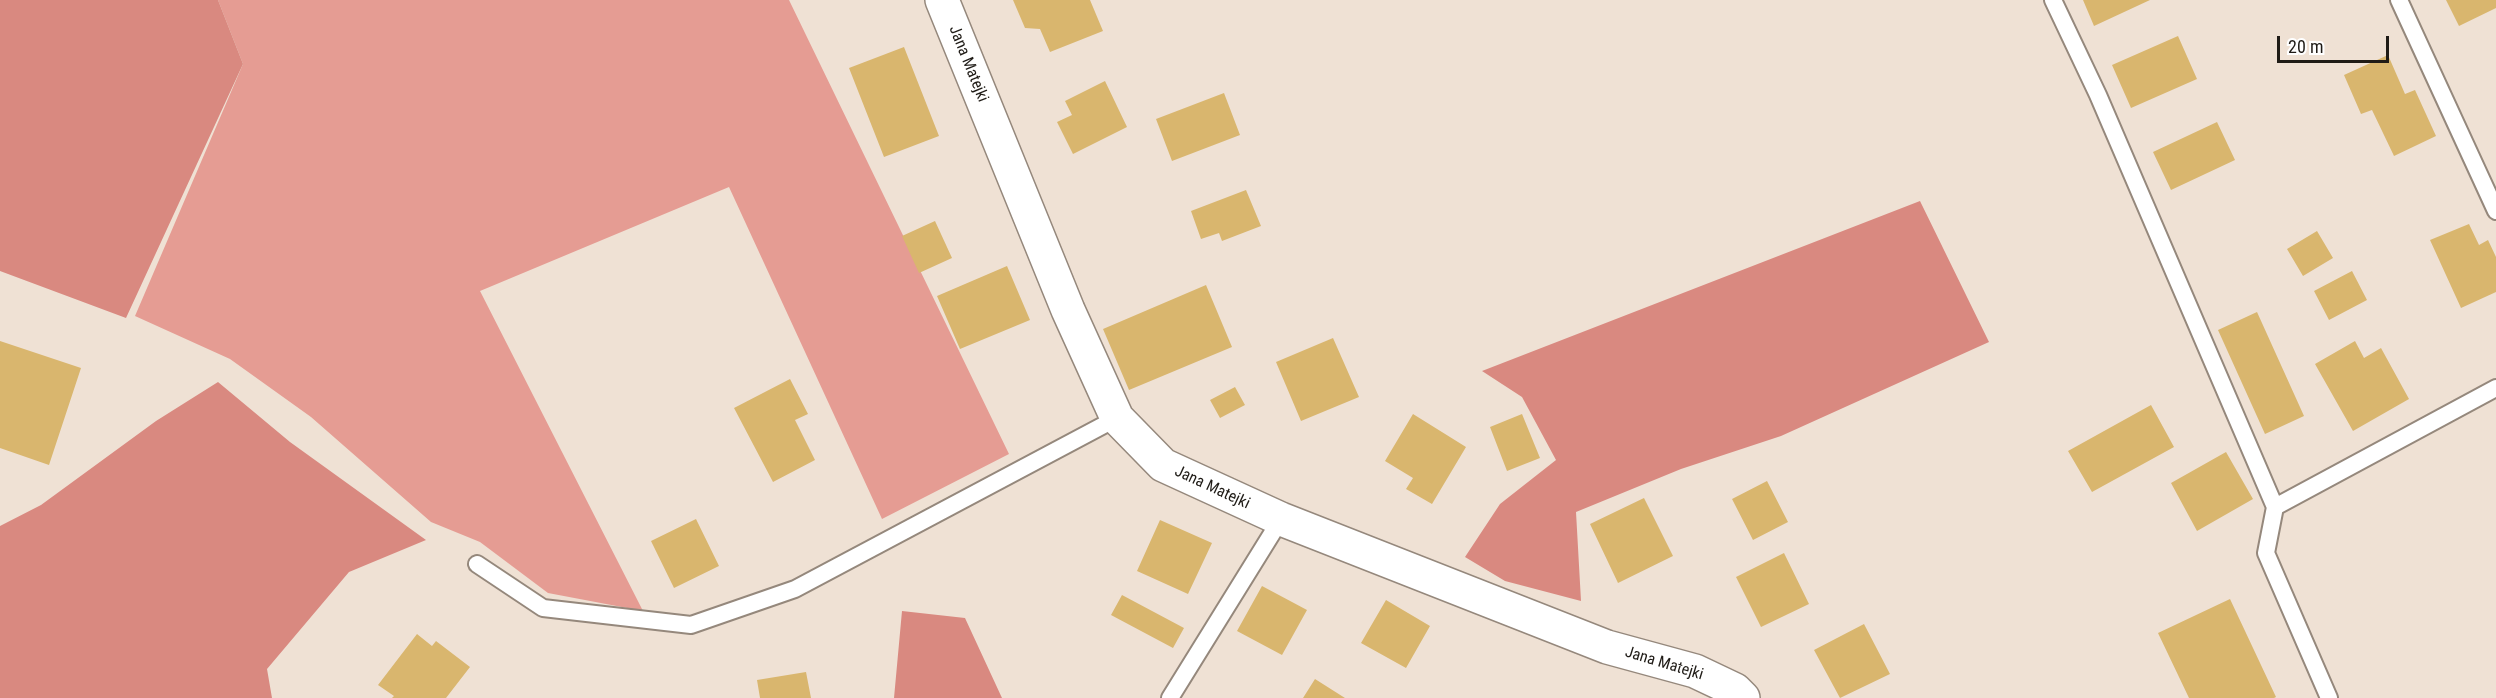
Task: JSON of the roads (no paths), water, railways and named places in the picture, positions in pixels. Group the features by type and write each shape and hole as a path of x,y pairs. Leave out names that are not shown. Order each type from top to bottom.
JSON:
{"street":[{"name":"Jana Matejki","path":"942,0 1068,310 1117,418 1163,465 1281,519 1607,647 1695,671 1735,690 1743,698"}],"lane":[{"path":"2053,0 2098,95 2276,507 2266,553 2329,698"},
{"path":"2399,0 2496,211"},
{"path":"2276,507 2496,388"},
{"path":"477,564 543,608 691,625 795,589 1117,418"},
{"path":"1170,698 1281,519"}]}
